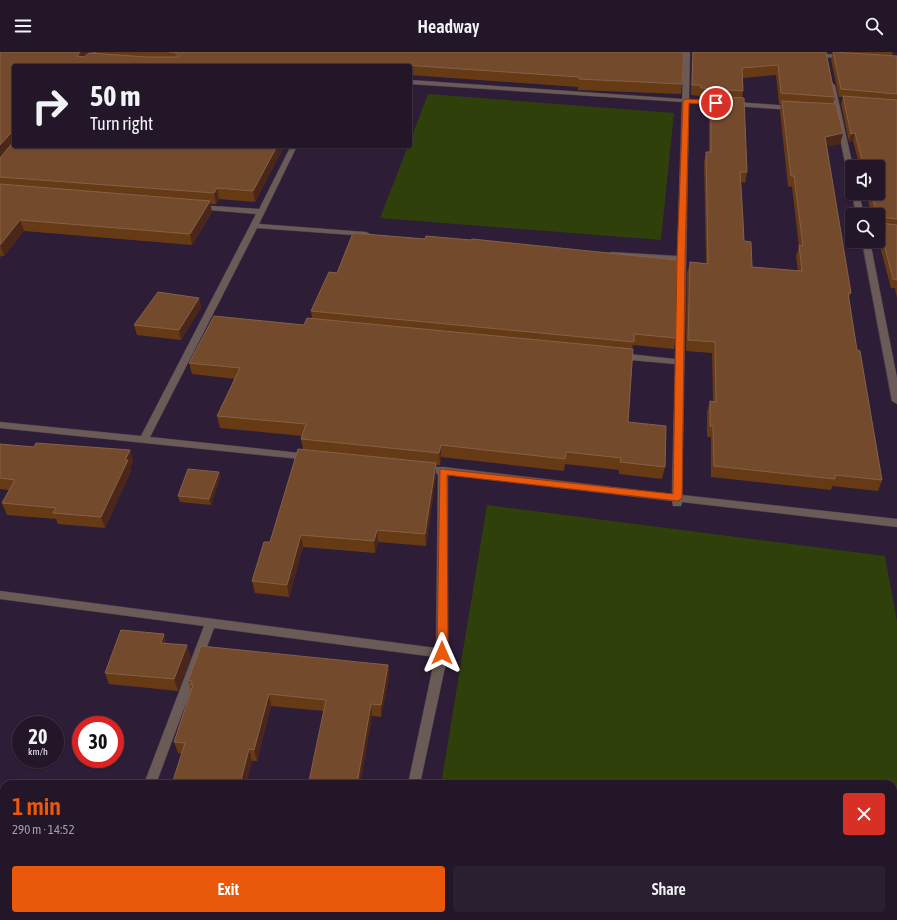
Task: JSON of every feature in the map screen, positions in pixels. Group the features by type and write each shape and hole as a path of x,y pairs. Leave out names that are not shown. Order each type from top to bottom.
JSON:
{"street":[{"path":"86,64 96,52"},
{"path":"678,500 681,259 687,52"},
{"path":"826,57 849,57"},
{"path":"90,60 97,61"},
{"path":"830,78 848,160"},
{"path":"412,82 800,109"},
{"path":"835,100 843,100"},
{"path":"830,111 838,111"},
{"path":"144,440 213,317 254,226 293,148"},
{"path":"190,206 262,212"},
{"path":"254,226 373,235"},
{"path":"867,248 897,401"},
{"path":"602,253 681,259"},
{"path":"610,355 680,362"},
{"path":"0,425 317,458"},
{"path":"412,468 678,500 897,522"},
{"path":"415,780 442,653 443,472"},
{"path":"0,595 442,653"},
{"path":"152,780 211,622"}],"green space":[{"path":"428,94 674,113 661,240 380,218 407,148 412,148 412,136"},
{"path":"487,505 885,556 897,622 897,780 442,780"}],"building":[{"path":"0,52 80,52 77,56 84,57 89,53 147,57 177,57 179,56 174,52 684,52 682,84 579,79 579,77 412,66 412,64 12,64 12,133 0,145"},
{"path":"693,52 826,52 835,97 781,93 778,65 742,68 743,91 701,88 701,85 692,85"},
{"path":"833,52 897,56 897,94 841,89"},
{"path":"711,96 744,98 747,172 740,172 744,241 751,242 752,267 802,271 799,245 803,246 794,176 791,176 782,101 836,104 843,133 825,137 851,293 848,293 857,350 860,351 882,480 835,475 835,479 714,466 713,426 710,426 710,401 716,402 715,342 688,340 690,262 708,264 706,152 711,152"},
{"path":"843,96 897,100 897,219 885,218 885,208 875,208 873,200 885,200 885,160 862,160 855,133 851,134"},
{"path":"12,143 12,148 276,148 253,191 217,188 214,193 0,177 0,158"},
{"path":"0,184 210,201 190,234 20,220 0,245"},
{"path":"885,224 897,225 897,280 893,279 885,248"},
{"path":"353,233 425,239 426,236 472,239 677,260 676,338 634,334 634,342 311,311 329,272 337,273"},
{"path":"158,292 199,298 179,330 134,325"},
{"path":"214,316 304,325 307,318 633,349 628,422 666,426 665,467 620,462 621,458 566,452 565,459 441,445 439,453 301,439 306,424 217,416 240,368 189,363"},
{"path":"36,443 130,450 125,460 128,460 101,517 53,513 56,508 2,503 15,480 0,478 0,444 34,447"},
{"path":"298,449 436,463 425,534 377,530 374,541 301,535 287,585 252,581 264,542 270,542"},
{"path":"188,469 219,472 209,499 178,496"},
{"path":"121,630 164,634 161,643 187,645 174,679 105,673"},
{"path":"201,646 388,665 381,705 371,704 358,780 309,780 326,700 269,694 254,750 249,749 241,780 173,780 185,743 174,742 193,685 190,685 192,681 188,681"}],"route":[{"path":"442,653 443,472 678,498 681,259 686,101 716,103"}]}
